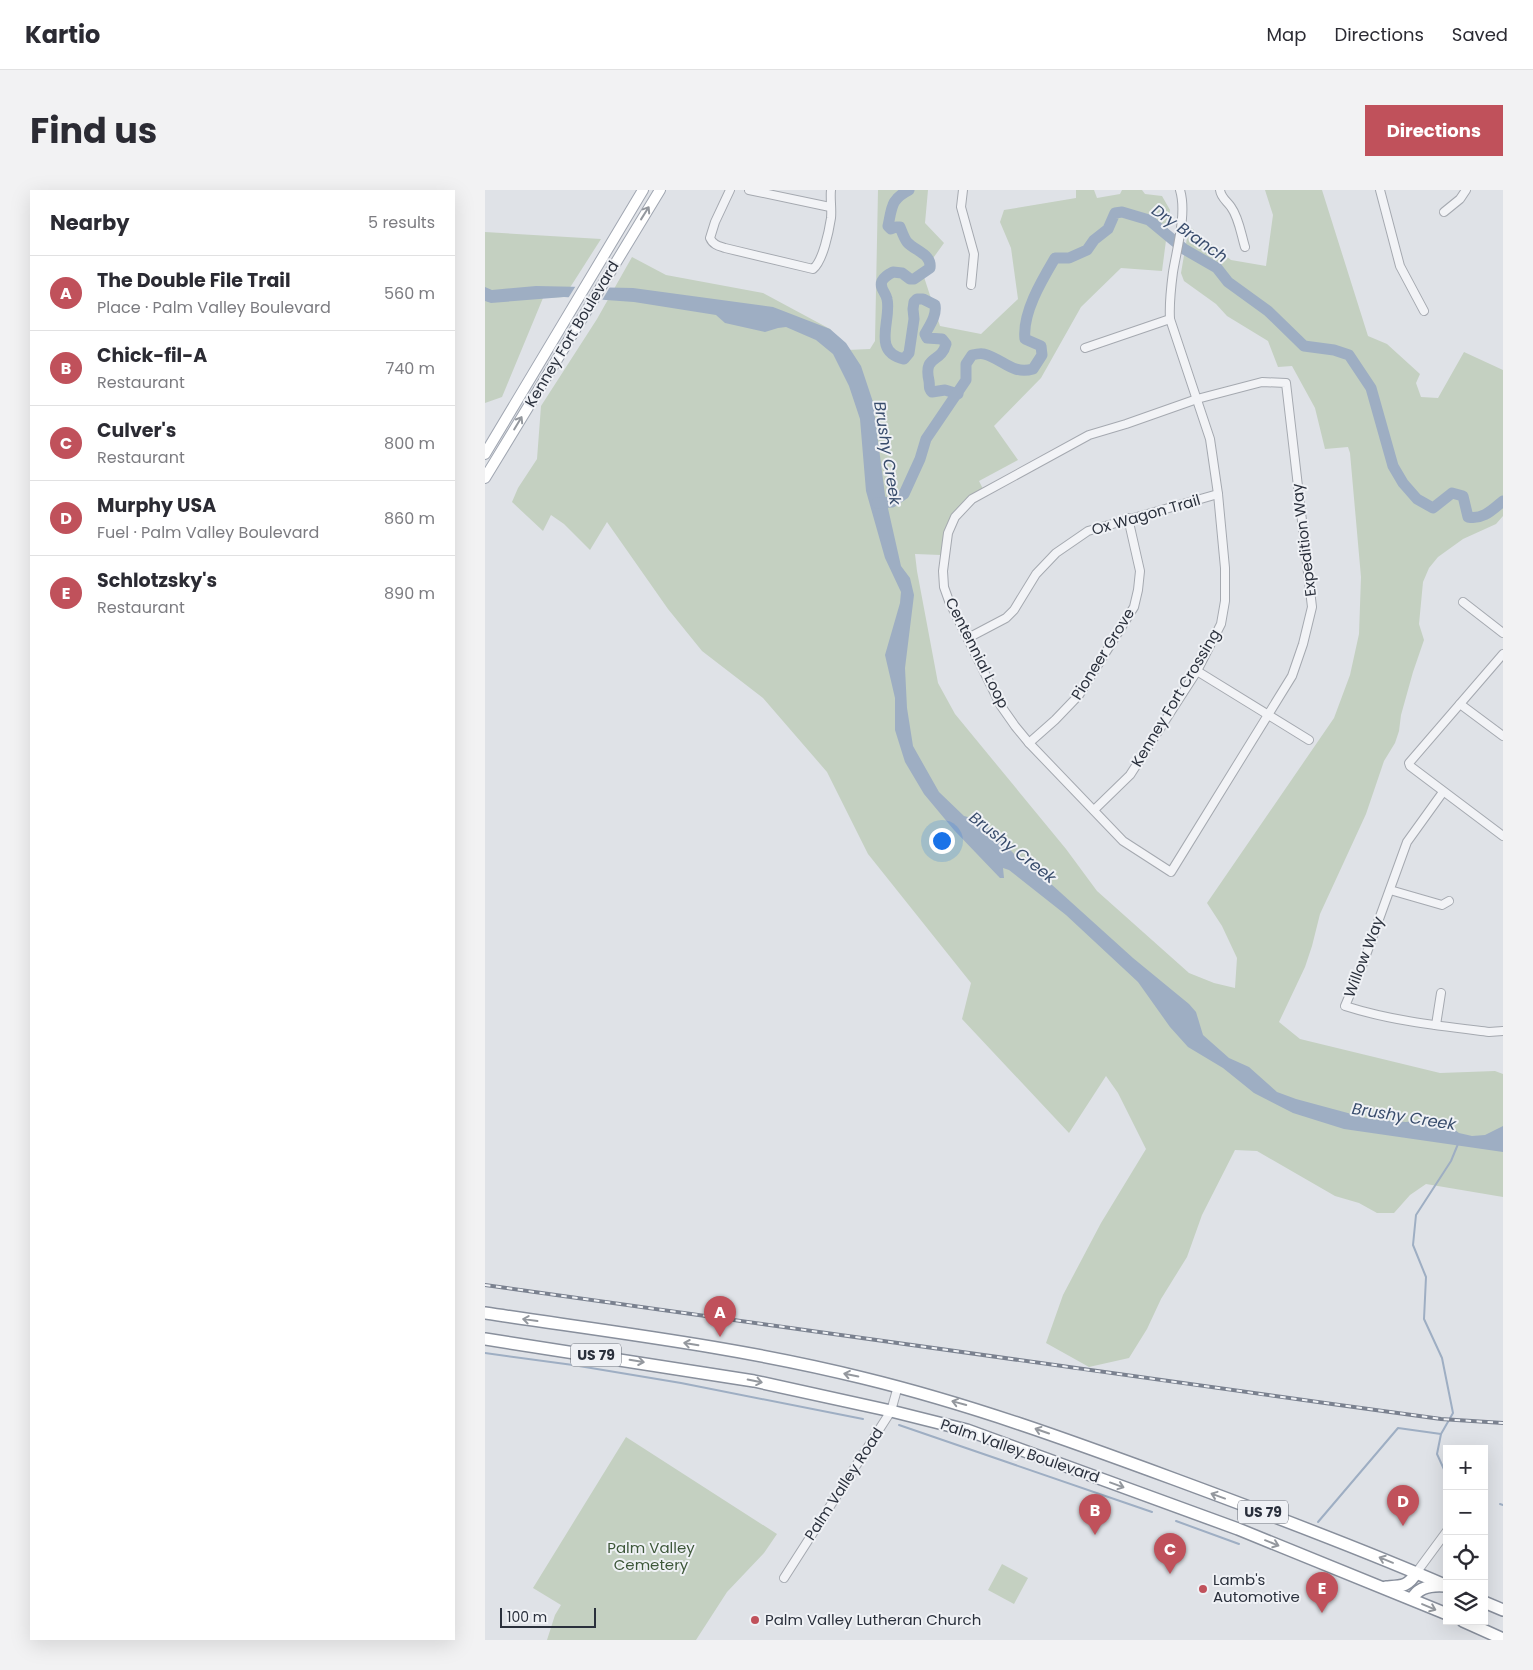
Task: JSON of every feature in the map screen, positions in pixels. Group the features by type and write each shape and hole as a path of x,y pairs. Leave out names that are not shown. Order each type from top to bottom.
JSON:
{"highway":[{"name":"Palm Valley Boulevard","path":"485,1313 740,1352 860,1377 967,1405 1256,1510 1443,1584"},
{"name":"Palm Valley Boulevard","path":"485,1339 707,1372 802,1390 967,1430 1238,1529 1443,1612"},
{"path":"1382,1587 1406,1585 1416,1573"},
{"path":"1412,1599 1416,1592 1423,1589 1443,1586"},
{"path":"1488,1604 1503,1610"},
{"path":"1472,1625 1503,1639"}],"main road":[{"name":"Kenney Fort Boulevard","path":"485,454 643,190"},
{"name":"Kenney Fort Boulevard","path":"485,478 660,190"}],"street":[{"path":"730,190 715,222 710,238 711,242 725,248 813,269 819,262 831,216 831,190"},
{"path":"749,190 830,207"},
{"path":"963,190 961,208 974,254 971,285"},
{"name":"Kenney Fort Crossing","path":"1094,810 1129,775 1197,671 1221,624 1225,601 1225,568 1218,494 1210,438 1170,319 1169,300 1181,222 1180,190"},
{"path":"1220,190 1223,198 1235,214 1245,247"},
{"path":"1380,190 1400,266 1424,311"},
{"path":"1444,212 1466,190"},
{"path":"1085,348 1170,319"},
{"name":"Expedition Way","path":"1171,872 1292,676 1303,644 1312,607 1286,383 1262,382 1197,399"},
{"name":"Centennial Loop","path":"1171,872 1123,841 1029,743 1001,706 949,601 944,587 943,571 948,532 955,517 972,499 1089,435 1197,399"},
{"name":"Ox Wagon Trail","path":"968,638 1010,614 1036,574 1056,553 1088,531 1128,518 1218,494"},
{"name":"Pioneer Grove","path":"1029,743 1079,695 1133,607 1138,590 1140,571 1128,518"},
{"path":"1463,602 1503,633"},
{"path":"1503,654 1409,760 1410,766 1503,836"},
{"path":"1197,671 1309,740"},
{"path":"1460,704 1503,736"},
{"name":"Willow Way","path":"1443,792 1407,842 1362,966 1345,1006 1400,1021 1489,1032 1503,1031"},
{"path":"1390,890 1442,905 1449,900"},
{"path":"1436,1025 1441,993"},
{"name":"Palm Valley Road","path":"784,1578 891,1411 898,1386"},
{"path":"1416,1573 1444,1535"}],"green space":[{"path":"878,190 928,190 925,223 944,243 931,261 924,277 940,326 981,334 1018,299 1011,248 1000,222 1004,210 1076,198 1076,190 1094,190 1097,198 1120,194 1122,190 1142,190 1145,194 1162,196 1170,210 1162,271 1121,268 1081,307 1041,378 994,426 1018,460 979,481 983,489 957,509 948,523 941,555 915,554 938,683 955,714 1066,849 1097,891 1189,973 1214,983 1235,988 1237,958 1222,926 1207,903 1334,718 1350,675 1359,634 1361,577 1348,447 1325,449 1315,408 1292,366 1278,367 1268,341 1227,316 1216,304 1184,281 1181,273 1189,226 1231,260 1266,266 1273,215 1265,190 1322,190 1368,336 1387,344 1420,374 1416,383 1421,397 1438,398 1464,352 1503,370 1503,516 1496,524 1463,539 1438,557 1429,568 1423,582 1419,624 1424,640 1401,715 1399,731 1395,743 1384,761 1366,814 1320,914 1305,967 1279,1022 1300,1039 1440,1073 1495,1071 1503,1074 1503,1197 1426,1184 1410,1195 1394,1213 1377,1213 1359,1203 1335,1196 1257,1151 1235,1150 1202,1215 1187,1257 1161,1299 1147,1329 1129,1358 1089,1367 1046,1343 1063,1295 1101,1223 1146,1149 1118,1093 1106,1076 1069,1133 962,1019 971,983 868,854 827,772 763,698 702,651 668,609 607,522 590,550 564,524 551,515 543,531 512,502 518,488 537,459 541,406 597,319 632,257 666,275 763,293 830,329 847,350 870,349 875,341"},
{"path":"485,232 601,239 564,297 543,298 502,397 485,403"},
{"name":"Palm Valley Cemetery","path":"626,1437 777,1534 764,1553 727,1592 696,1640 547,1640 555,1615 561,1605 533,1588"},
{"path":"1002,1564 1028,1578 1014,1604 988,1590"}],"water":[{"path":"536,286 633,288 773,307 830,329 846,343 861,366 873,402 885,495 901,566 910,578 914,595 905,668 907,708 913,746 939,792 964,816 975,819 987,826 1019,859 1030,865 1133,958 1189,1004 1196,1012 1203,1035 1229,1058 1249,1067 1277,1092 1370,1119 1406,1122 1428,1119 1444,1121 1459,1133 1472,1136 1485,1135 1503,1126 1503,1152 1344,1129 1293,1113 1254,1093 1223,1068 1188,1047 1170,1027 1138,982 1066,915 1009,870 1003,868 1004,878 1000,878 954,830 924,794 905,762 895,730 895,698 885,655 900,603 901,592 885,558 866,491 860,419 849,386 833,354 816,340 786,327 765,332 725,323 716,315 634,302 564,297 491,303 485,301 485,287 492,290"}],"pier":[{"path":"577,284 611,285 601,302 567,300"}],"waterway":[{"path":"909,190 895,200 888,226 891,229 900,227 907,242 926,256 930,263 930,268 914,279 910,279 902,273 893,272 882,281 881,286 888,307 885,342 888,350 904,359 909,353 914,319 914,302 917,299 923,299 935,305 934,316 925,334 927,338 942,339 946,344 944,350 928,367 930,388 932,392 945,390 958,394"},
{"name":"Dry Branch","path":"877,503 892,502 904,494 920,459 926,439 966,380 966,364 972,355 984,354 991,356 1019,370 1033,369 1042,355 1041,346 1025,339 1025,329 1030,308 1044,276 1055,258 1069,258 1087,250 1094,240 1108,229 1115,213 1122,212 1149,220 1184,249 1217,268 1228,282 1268,311 1304,346 1334,350 1349,355 1371,388 1393,466 1403,483 1417,499 1433,508 1452,493 1463,496 1468,517 1473,518 1487,514 1503,501"},
{"path":"1443,1467 1437,1454 1441,1434 1453,1413 1442,1358 1424,1319 1426,1277 1413,1245 1416,1215 1451,1161 1458,1144"},
{"path":"485,1353 681,1383 863,1419"},
{"path":"899,1425 1152,1512"},
{"path":"1318,1522 1398,1428 1441,1434"},
{"path":"1176,1521 1239,1544"}],"railway":[{"path":"485,1285 1441,1419 1503,1423"}],"place":[{"name":"The Double File Trail","path":"720,1337"},
{"name":"Murphy USA","path":"1403,1526"},
{"name":"Chick-fil-A","path":"1095,1535"},
{"name":"Culver's","path":"1170,1574"},
{"name":"Lamb's Automotive","path":"1203,1589"},
{"name":"Schlotzsky's","path":"1322,1613"},
{"name":"Palm Valley Lutheran Church","path":"755,1620"}],"water label":[{"name":"Brushy Creek","path":"888,453"},
{"name":"Brushy Creek","path":"1013,847"},
{"name":"Brushy Creek","path":"1404,1116"}]}
